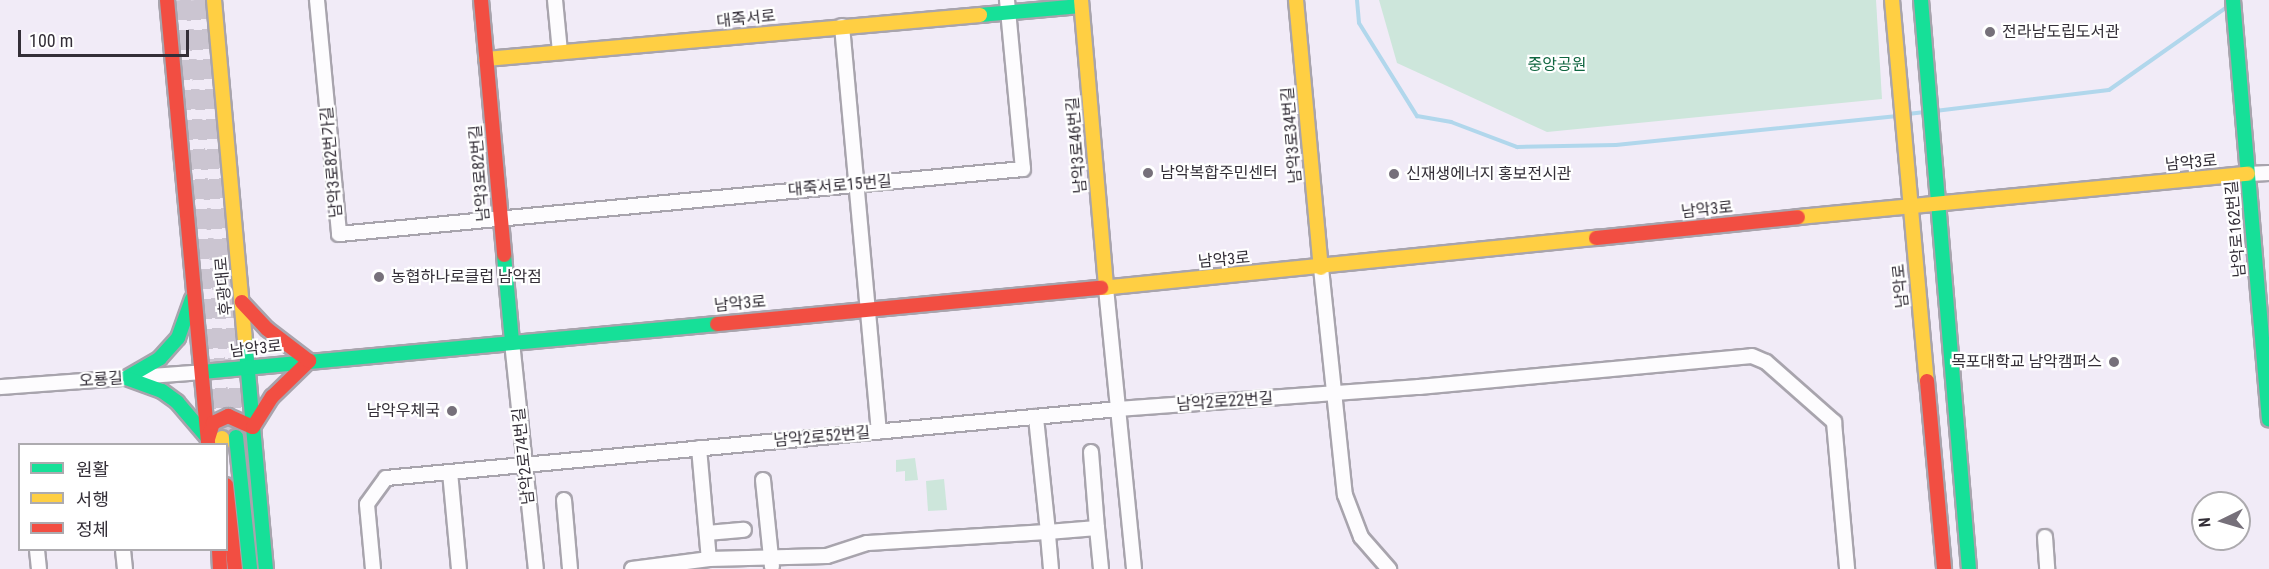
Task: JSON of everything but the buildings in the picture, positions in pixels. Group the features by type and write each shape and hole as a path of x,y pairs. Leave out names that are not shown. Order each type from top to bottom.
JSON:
{"street":[{"name":"후광대로","path":"168,0 202,372 215,441"},
{"name":"후광대로","path":"214,0 266,569"},
{"name":"남악3로82번가길","path":"317,0 339,234 501,219"},
{"name":"남악3로82번길","path":"481,0 512,342"},
{"path":"555,0 560,52"},
{"name":"남악3로34번길","path":"1296,0 1321,268"},
{"name":"남악로","path":"1892,0 1944,569"},
{"path":"1921,0 1969,569"},
{"name":"남악로162번길","path":"2233,0 2269,419"},
{"name":"대죽서로","path":"486,59 842,26 1008,6 1081,3"},
{"name":"남악3로46번길","path":"1081,3 1106,288"},
{"name":"대죽서로15번길","path":"501,219 1023,169 1008,6"},
{"path":"842,26 879,431"},
{"path":"2248,174 2269,173"},
{"name":"남악3로","path":"202,372 868,308 1321,268 1938,202 2248,174"},
{"path":"1321,268 1342,480 1351,514 1361,537 1389,569"},
{"path":"1106,288 1134,569"},
{"path":"126,378 160,358 178,338 195,293"},
{"path":"215,441 213,423 228,416 254,427 272,397 309,361 267,329 242,302"},
{"name":"남악2로74번길","path":"512,342 536,569"},
{"name":"남악2로22번길","path":"1118,410 1758,358 1830,414 1834,422 1847,569"},
{"name":"오룡길","path":"0,387 202,372"},
{"path":"126,378 162,392 177,402 215,441"},
{"name":"남악2로52번길","path":"373,569 367,504 387,478 1118,410"},
{"path":"1036,417 1051,569"},
{"path":"236,437 250,569"},
{"path":"699,448 707,533 705,563"},
{"path":"1090,452 1101,569"},
{"path":"450,472 459,569"},
{"path":"763,480 772,564"},
{"path":"564,500 570,569"},
{"path":"228,504 235,569"},
{"path":"632,569 705,563 772,564 827,556 867,543 1097,528"},
{"path":"707,533 744,530"},
{"path":"2045,537 2047,569"},
{"path":"37,551 39,569"},
{"path":"123,551 125,569"},
{"path":"219,551 220,569"}],"green space":[{"name":"중앙공원","path":"1379,0 1876,0 1882,99 1547,132 1397,63"},
{"path":"915,458 918,480 905,481 905,471 896,472 896,460"},
{"path":"944,479 947,510 928,511 926,481"}],"waterway":[{"path":"1357,0 1359,23 1417,116 1451,122 1517,147 1616,145 1898,116"},
{"path":"1935,111 2109,90 2227,7"},
{"path":"1908,114 1925,112"}],"tunnel":[{"path":"181,0 222,436"},
{"path":"195,0 236,435"}],"traffic: fast":[{"path":"1921,0 1969,569"},
{"path":"2233,0 2269,419"},
{"path":"980,15 1081,6"},
{"path":"504,255 512,342"},
{"path":"126,378 160,358 178,338 192,299"},
{"path":"202,372 717,324"},
{"path":"245,339 266,569"},
{"path":"126,378 162,391 177,402 206,436"},
{"path":"236,437 250,569"}],"traffic: slow":[{"path":"214,0 245,339"},
{"path":"1081,0 1106,288"},
{"path":"1296,0 1321,268"},
{"path":"1892,0 1927,381"},
{"path":"486,59 980,15"},
{"path":"1798,217 2248,174"},
{"path":"1101,288 1596,238"},
{"path":"222,438 222,443"}],"traffic: jam":[{"path":"167,0 208,443"},
{"path":"481,0 504,255"},
{"path":"1596,238 1798,217"},
{"path":"717,324 1101,288"},
{"path":"208,439 213,423 228,416 253,427 272,397 309,361 267,329 242,302"},
{"path":"1927,381 1944,569"},
{"path":"228,504 235,569"},
{"path":"219,551 220,569"}],"place":[{"name":"전라남도립도서관","path":"1990,32"},
{"name":"남악복합주민센터","path":"1148,173"},
{"name":"신재생에너지 홍보전시관","path":"1394,174"},
{"name":"농협하나로클럽 남악점","path":"379,277"},
{"name":"목포대학교 남악캠퍼스","path":"2114,362"},
{"name":"남악우체국","path":"452,411"}]}
